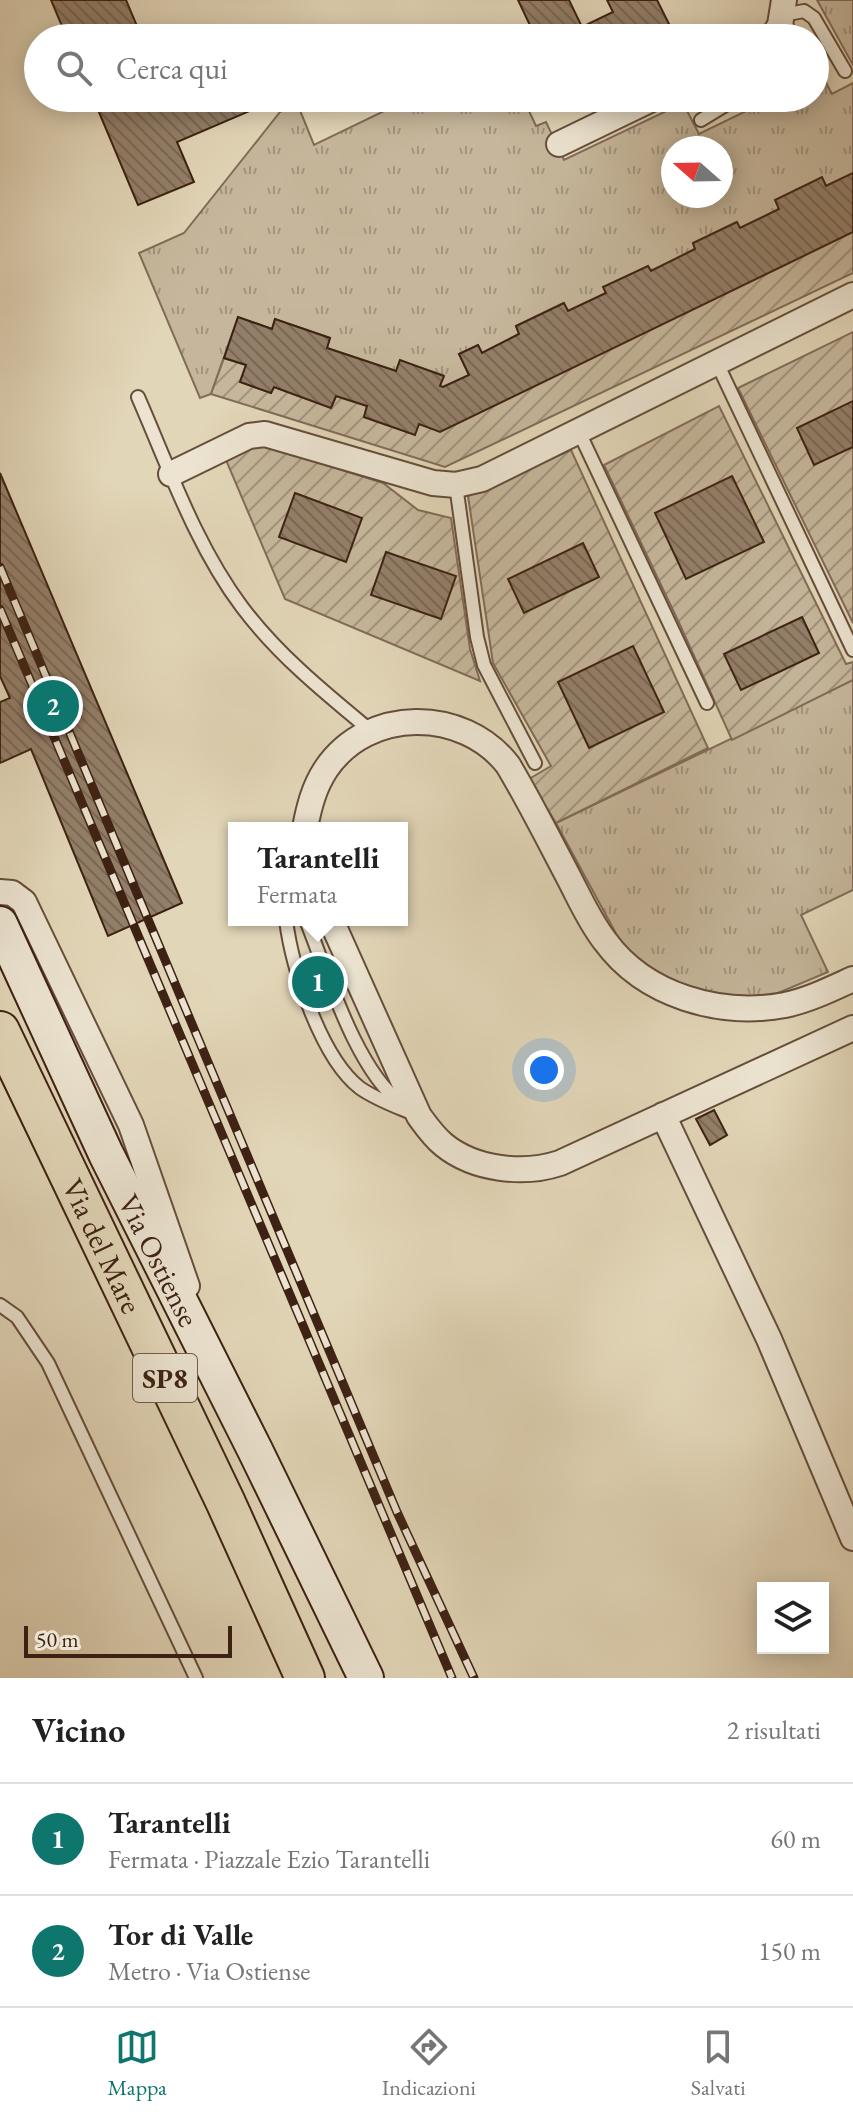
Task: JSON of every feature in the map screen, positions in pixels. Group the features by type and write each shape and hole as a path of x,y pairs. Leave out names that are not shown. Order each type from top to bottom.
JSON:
{"main road":[{"name":"Via Ostiense","path":"0,924 106,1154 366,1678"},
{"name":"Via del Mare","path":"0,1031 225,1501 305,1678"}],"street":[{"path":"559,144 625,112"},
{"path":"171,474 249,436 265,434 409,477 456,485 500,473 853,295"},
{"path":"306,822 314,791 343,749 371,731 409,722 434,722 465,731 493,747 515,776 606,943 634,971 669,992 716,1006 767,1007 808,998 853,979"},
{"path":"0,892 12,893 24,902 125,1112 212,1365"},
{"path":"334,926 419,1116 437,1139 462,1156 500,1167 519,1170 560,1163 853,1028"},
{"path":"0,1049 23,1079"},
{"path":"663,1115 769,1339 853,1538"}],"lane":[{"path":"786,18 804,11 818,24"},
{"path":"829,44 845,71"},
{"path":"701,120 714,112"},
{"path":"717,363 853,650"},
{"path":"138,397 205,547 241,607 312,682 371,731"},
{"path":"579,432 707,703"},
{"path":"456,485 477,637 484,665 535,763"},
{"path":"287,926 290,953 334,1058 359,1087 419,1116"},
{"path":"308,926 364,1060 378,1083 419,1116"},
{"path":"0,1305 17,1317 48,1363 196,1678"}],"green space":[{"path":"817,0 853,0 853,65"},
{"path":"853,83 853,173 826,186 822,178 779,209 740,228 736,222 693,243 695,249 651,271 648,266 604,287 606,293 568,311 563,303 516,326 519,334 482,353 478,345 459,354 469,375 443,387 440,386 443,375 400,361 396,371 327,348 330,338 275,319 272,329 238,317 211,394 200,398 139,253 184,233 280,112 301,112 314,145 382,112 530,112 536,126 546,122 564,160 664,112 688,112 699,134 744,112 829,112 829,88 832,94"},
{"path":"853,232 853,273 445,467 211,394 224,358 246,365 240,382 271,393 274,387 331,408 336,396 367,406 364,417 414,434 419,424 440,431"},
{"path":"853,332 853,623 738,388"},
{"path":"719,406 846,664 853,662 853,680 732,740 604,465"},
{"path":"250,447 269,447 383,483 418,510 451,518 470,649 480,681 285,599 226,460"},
{"path":"571,450 708,748 556,823 529,779 551,766 493,663 468,496"},
{"path":"853,680 853,890 801,915 828,972 771,996 736,997 678,987 626,952 556,823"}],"building":[{"path":"51,0 126,0 136,24 61,24"},
{"path":"518,0 569,0 581,24 529,24"},
{"path":"607,0 657,0 669,24 588,24 613,12"},
{"path":"99,112 247,112 177,142 194,182 138,205"},
{"path":"853,173 853,232 440,432 419,424 415,435 364,417 367,406 336,396 331,408 274,387 271,393 240,382 246,365 224,358 238,317 272,329 275,319 330,338 327,348 396,371 400,360 444,376 440,386 443,387 469,375 459,354 478,345 482,353 519,334 516,326 564,303 568,311 606,293 603,287 648,266 651,271 695,249 693,243 737,222 740,228 779,209 775,200 822,177 826,186"},
{"path":"853,401 853,447 814,465 797,428"},
{"path":"0,473 182,903 108,936 31,749 0,763 0,702 10,698 0,676"},
{"path":"732,476 764,542 686,579 655,513"},
{"path":"295,493 362,518 346,562 279,537"},
{"path":"583,543 599,577 524,613 508,579"},
{"path":"386,552 456,576 441,619 371,595"},
{"path":"802,617 819,653 741,690 724,654"},
{"path":"633,646 664,712 589,748 558,682"},
{"path":"714,1110 727,1135 710,1145 696,1119"}],"railway":[{"path":"0,567 397,1512 474,1678"},
{"path":"0,609 452,1678"}],"place":[{"name":"Tor di Valle","path":"53,706"},
{"name":"Tarantelli","path":"318,982"}]}
